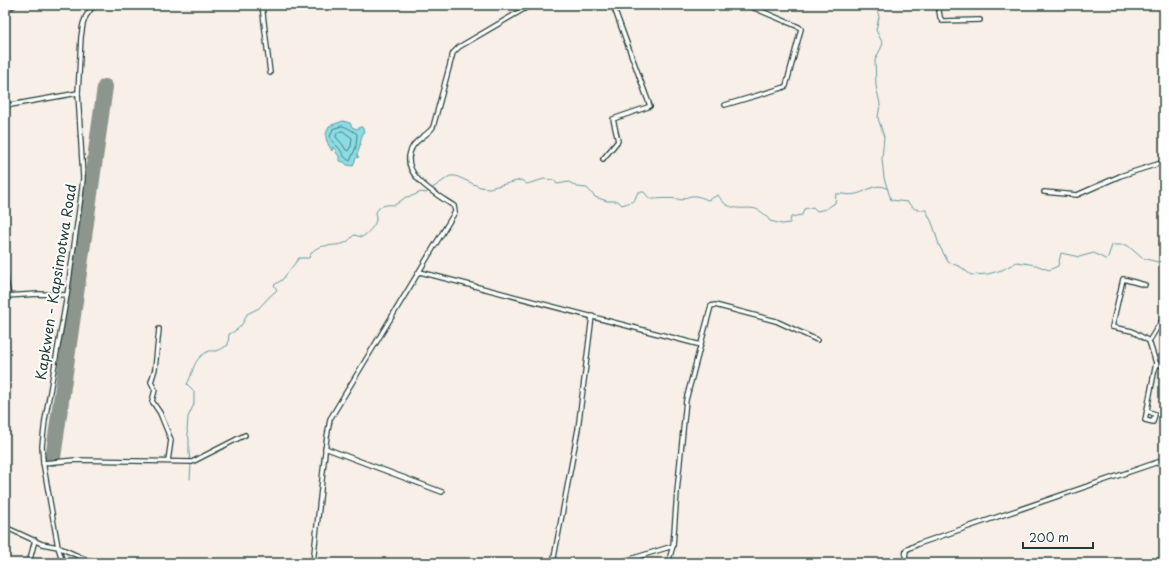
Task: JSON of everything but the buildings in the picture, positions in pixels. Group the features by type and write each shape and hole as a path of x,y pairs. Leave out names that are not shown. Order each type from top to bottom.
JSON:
{"highway":[{"path":"5,9 13,5"}],"street":[{"path":"86,5 93,6"},
{"path":"262,5 270,72"},
{"path":"313,563 325,448 331,415 454,215 454,206 420,182 411,166 410,153 418,139 430,131 433,127 453,53 459,47 531,5"},
{"path":"603,159 618,141 613,118 650,106 613,5"},
{"path":"725,105 784,87 801,29 800,27 747,5"},
{"path":"938,5 942,21 980,20"},
{"name":"Kapkwen - Kapsimotwa Road","path":"63,563 58,548 43,464 42,446 45,420 68,296 83,178 78,93 81,37 83,24 93,6"},
{"path":"5,106 78,93"},
{"path":"1044,192 1077,195 1120,176 1164,162"},
{"path":"420,272 700,345"},
{"path":"5,275 7,296 40,294 68,296"},
{"path":"1145,285 1123,279 1112,327 1132,331 1149,341 1156,364 1147,411"},
{"path":"668,563 673,546 686,400 710,308 715,305 776,321 817,340"},
{"path":"553,563 578,429 592,316"},
{"path":"1149,341 1164,317"},
{"path":"159,329 155,368 151,382 155,390 152,401 160,413 171,440 168,461"},
{"path":"1156,364 1164,366"},
{"path":"43,464 76,460 192,462 245,435"},
{"path":"325,448 442,492"},
{"path":"906,563 906,550 918,544 1164,460"},
{"path":"5,527 48,546 58,548 94,563"},
{"path":"29,563 35,540"},
{"path":"616,563 673,546"}],"water":[{"path":"343,121 350,123 352,127 357,129 362,127 364,131 357,155 359,157 356,158 353,166 339,161 339,156 335,149 333,147 332,151 326,139 329,126"}],"waterway":[{"path":"876,5 879,17 876,30 883,44 875,60 876,86 880,104 878,118 884,137 882,159 884,178 891,200 907,202 915,209 926,210 933,225 939,245 948,262 961,267 971,275 988,274 1002,270 1017,262 1036,265 1049,270 1058,266 1061,253 1079,257 1094,253 1107,260 1112,245 1127,245 1142,258 1158,262 1164,257"},
{"path":"431,189 450,176 456,176 480,187 489,188 521,180 527,184 544,179 554,180 557,184 569,182 577,187 587,188 595,197 607,201 618,201 622,205 634,201 638,192 644,192 650,199 670,198 682,200 689,196 695,196 708,200 718,195 727,205 759,210 770,221 782,224 790,223 791,217 802,215 804,209 813,207 817,211 826,209 835,203 836,194 854,195 880,186 888,189"},
{"path":"190,461 187,431 188,417 194,404 194,391 187,384 196,362 202,355 208,351 218,351 228,345 229,334 240,326 247,314 259,308 277,290 274,285 282,280 299,258 309,258 312,252 316,249 325,246 342,244 347,242 354,235 362,237 374,225 377,210 379,208 387,205 395,205 406,197 429,191"},
{"path":"190,479 191,464"}],"runway":[{"path":"53,458 105,87"}]}
